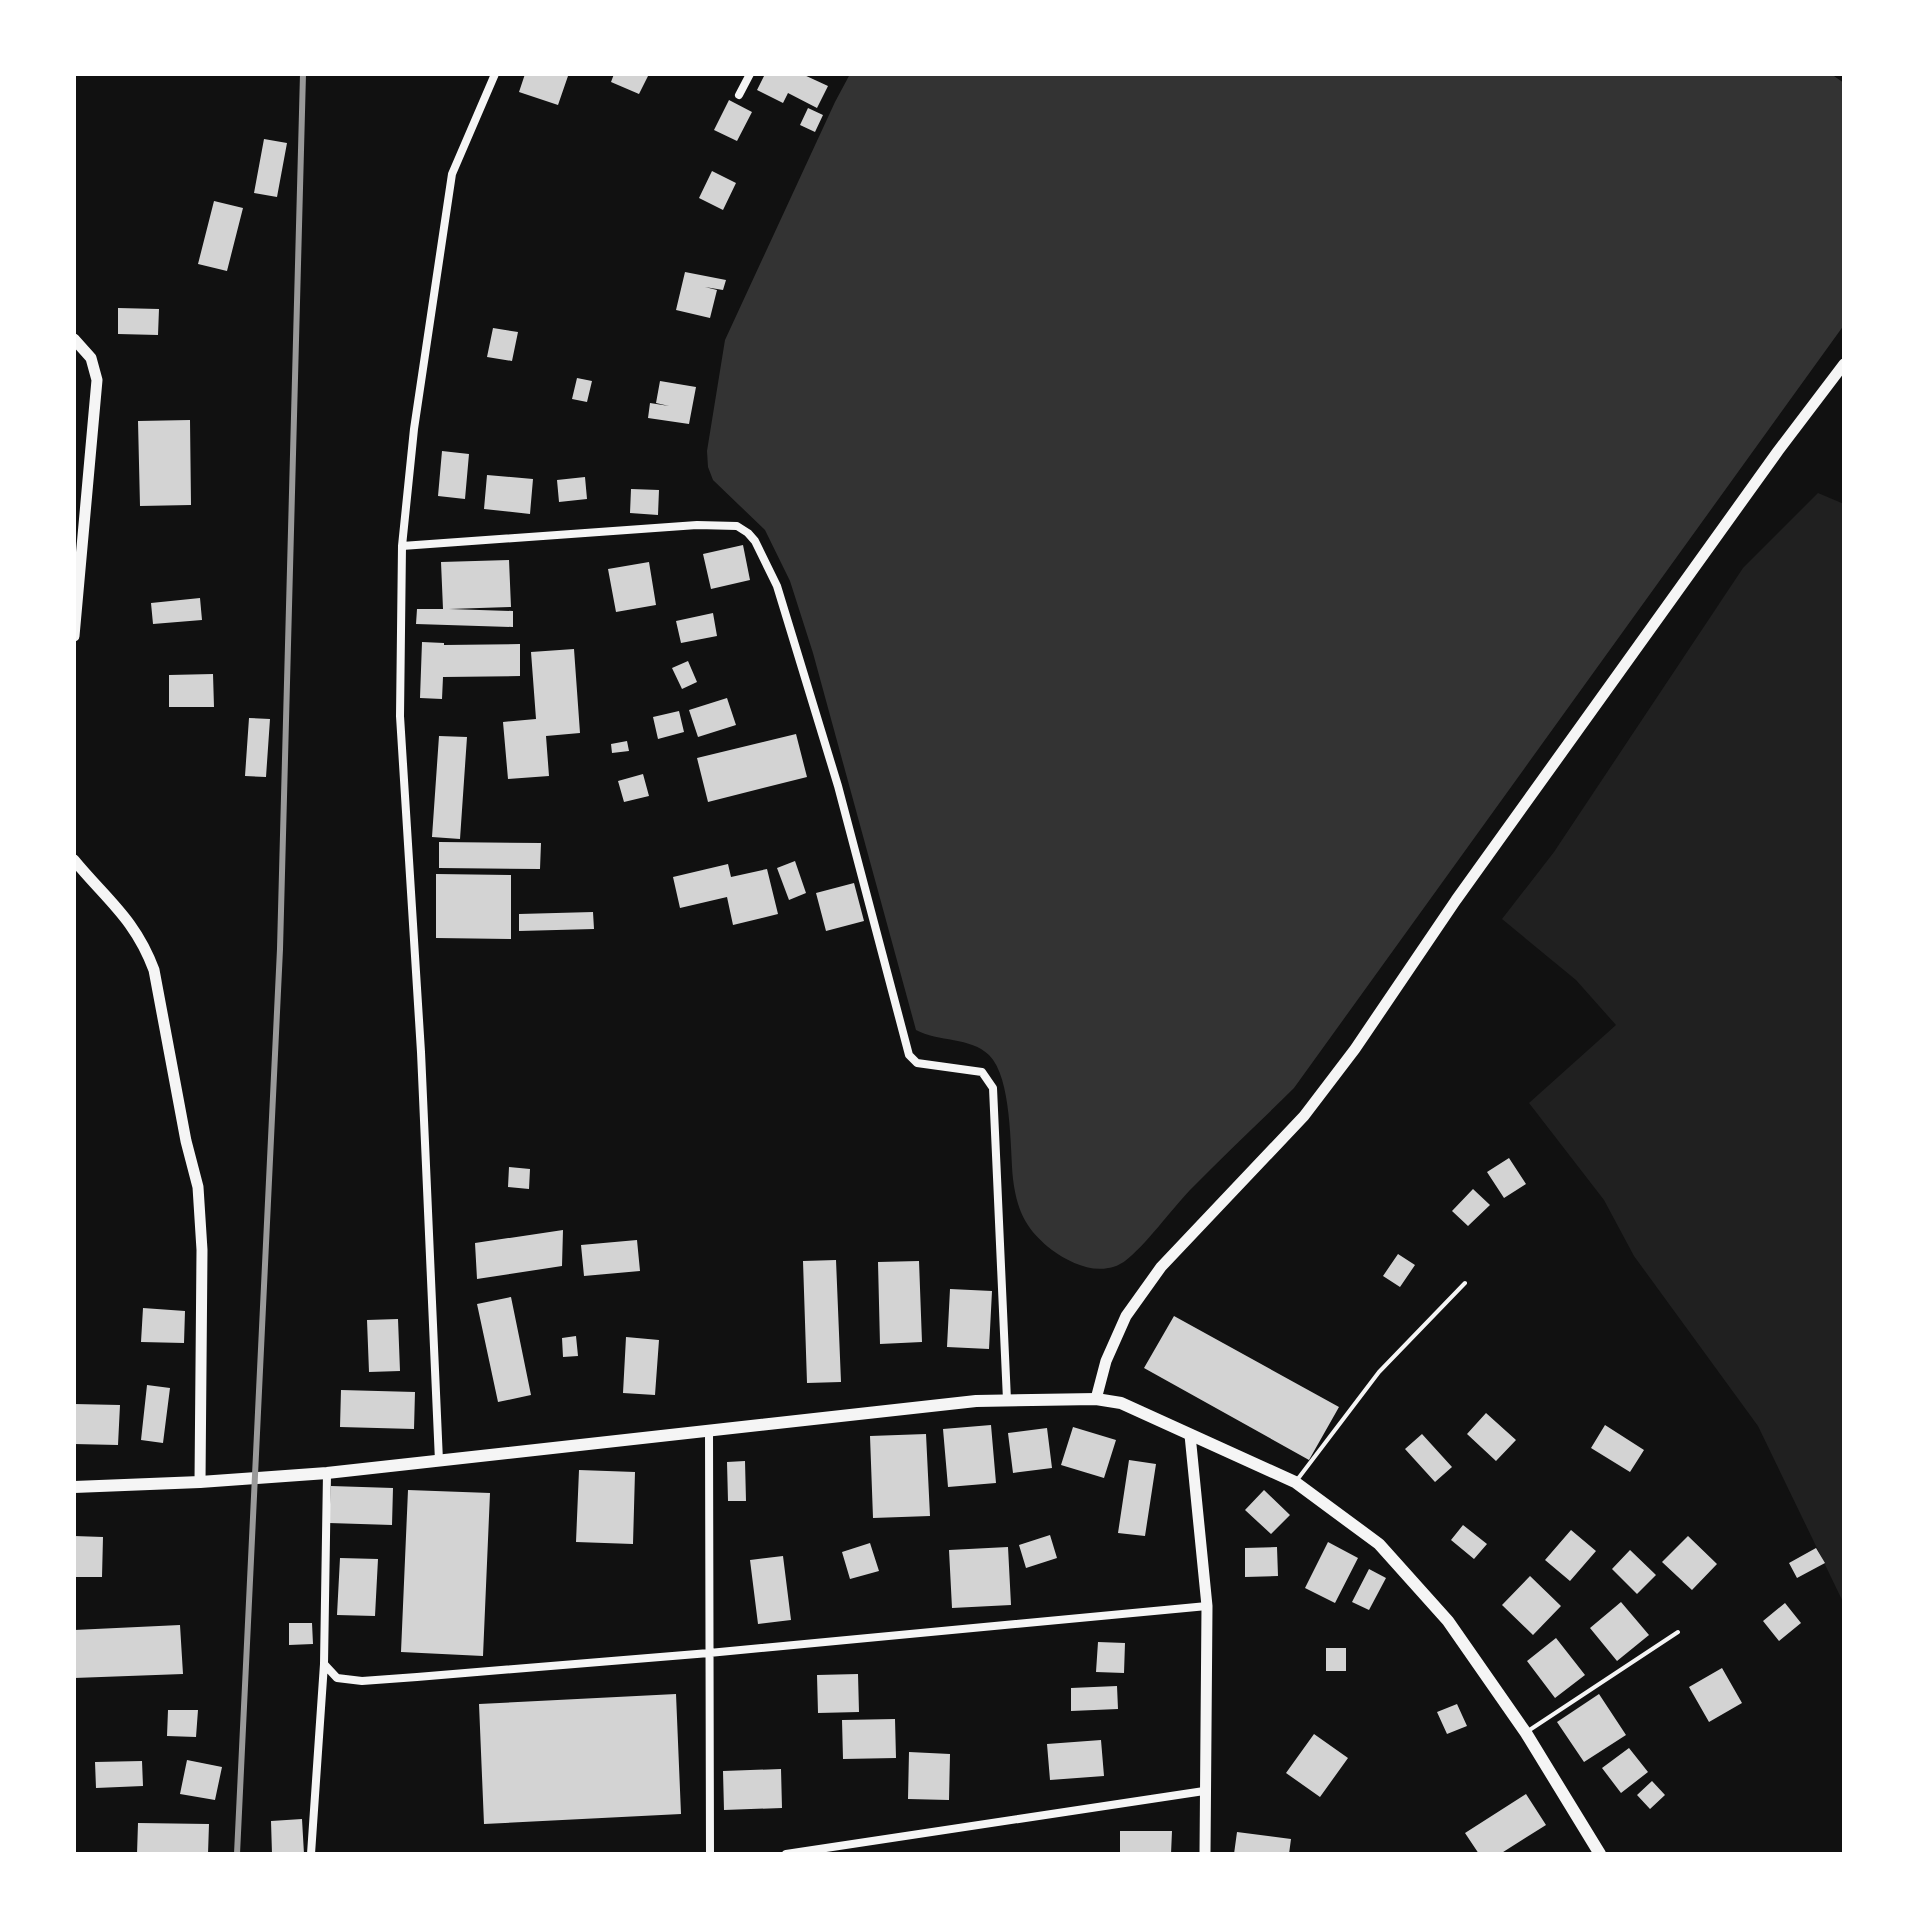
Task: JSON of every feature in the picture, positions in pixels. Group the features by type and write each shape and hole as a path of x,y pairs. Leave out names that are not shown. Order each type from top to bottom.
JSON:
{"main road":[{"path":"74,1487 327,1473 976,1401 1096,1399 1121,1403 1295,1482 1379,1544 1448,1621 1526,1733 1600,1854"}],"street":[{"path":"439,1461 421,1052 400,716 402,546 414,429 452,174 495,74"},
{"path":"739,95 750,74"},
{"path":"74,339 91,358 97,380 74,636"},
{"path":"1096,1399 1106,1361 1126,1316 1161,1267 1304,1116 1355,1049 1456,900 1778,451 1844,364"},
{"path":"402,546 697,525 737,526 755,541 777,586 838,786 909,1055 917,1063 982,1072 993,1088 1007,1400"},
{"path":"74,860 132,924 154,970 186,1141 198,1187 202,1250 200,1482"},
{"path":"709,1430 710,1854"},
{"path":"1190,1435 1207,1606 1205,1854"},
{"path":"311,1854 324,1664 327,1473"},
{"path":"324,1664 337,1678 362,1681 709,1653 1207,1606"},
{"path":"786,1854 1204,1791"}],"lane":[{"path":"1295,1482 1379,1372 1465,1283"},
{"path":"1526,1733 1678,1632"}],"shaded area":[{"path":"850,74 1831,74 1844,83 1844,325 1294,1088 1190,1190 1133,1254 1110,1268 1086,1267 1064,1258 1043,1243 1024,1219 1013,1179 1006,1096 997,1066 989,1055 973,1045 916,1030 813,653 790,581 765,530 713,480 708,467 707,451 725,340"},
{"path":"1818,493 1844,504 1844,1604 1758,1426 1634,1256 1604,1200 1529,1103 1616,1025 1576,980 1502,919 1554,852 1743,568"}],"building":[{"path":"525,74 568,76 558,105 519,92"},
{"path":"614,74 649,74 639,94 611,82"},
{"path":"765,74 802,74 828,86 817,108 788,93 783,103 757,90"},
{"path":"729,100 752,112 737,141 714,130"},
{"path":"808,108 823,115 815,132 800,125"},
{"path":"264,139 287,143 277,197 254,193"},
{"path":"712,171 736,183 723,210 699,198"},
{"path":"214,201 243,208 227,271 198,264"},
{"path":"685,272 726,280 723,290 705,287 717,290 710,318 676,310"},
{"path":"118,308 159,309 158,335 118,334"},
{"path":"493,328 518,332 512,361 487,357"},
{"path":"577,378 592,381 587,402 572,399"},
{"path":"660,381 696,387 689,424 648,418 650,403 669,406 656,403"},
{"path":"190,420 191,505 140,506 138,421"},
{"path":"442,451 469,454 465,499 438,496"},
{"path":"487,475 533,479 530,514 484,509"},
{"path":"585,477 587,499 559,502 557,480"},
{"path":"631,489 659,490 658,515 630,513"},
{"path":"743,545 750,580 711,589 703,554"},
{"path":"509,560 511,607 449,609 513,611 513,627 416,624 417,609 443,609 441,562"},
{"path":"649,562 656,605 616,612 608,569"},
{"path":"200,598 202,620 153,624 151,603"},
{"path":"713,613 717,636 681,643 676,621"},
{"path":"422,642 444,645 520,644 520,676 443,677 442,699 420,698"},
{"path":"574,649 580,733 546,736 549,776 508,779 503,722 536,719 531,652"},
{"path":"688,661 697,682 682,689 672,668"},
{"path":"213,674 214,707 169,707 169,675"},
{"path":"727,698 736,725 698,737 689,710"},
{"path":"679,711 684,732 658,739 653,717"},
{"path":"249,718 270,719 266,777 245,776"},
{"path":"796,734 807,777 708,802 697,758"},
{"path":"439,736 467,737 460,839 432,837"},
{"path":"627,741 629,751 612,753 611,744"},
{"path":"643,774 649,796 624,802 618,781"},
{"path":"439,842 541,843 540,869 439,868"},
{"path":"795,861 806,893 789,900 777,868"},
{"path":"728,864 731,877 767,869 778,914 733,925 727,897 680,908 673,877"},
{"path":"436,874 511,875 511,939 436,938"},
{"path":"854,883 864,921 826,931 816,893"},
{"path":"593,912 594,929 519,931 519,914"},
{"path":"1509,1158 1526,1184 1504,1198 1487,1172"},
{"path":"509,1167 530,1169 529,1189 508,1187"},
{"path":"1473,1189 1490,1205 1468,1226 1452,1211"},
{"path":"563,1230 562,1266 477,1279 475,1243"},
{"path":"637,1240 640,1271 584,1276 581,1245"},
{"path":"1398,1254 1415,1265 1400,1287 1383,1276"},
{"path":"836,1260 841,1382 807,1383 803,1261"},
{"path":"919,1261 922,1342 880,1344 878,1262"},
{"path":"950,1289 992,1291 989,1349 947,1347"},
{"path":"511,1297 531,1395 498,1402 477,1304"},
{"path":"143,1308 185,1311 184,1343 141,1342"},
{"path":"1174,1316 1339,1407 1309,1460 1144,1368"},
{"path":"398,1319 400,1371 369,1372 367,1320"},
{"path":"576,1336 578,1356 563,1357 562,1338"},
{"path":"626,1337 659,1340 655,1395 623,1393"},
{"path":"147,1385 170,1388 163,1443 141,1440"},
{"path":"341,1390 415,1392 414,1429 340,1427"},
{"path":"74,1404 120,1405 118,1445 74,1444"},
{"path":"1486,1413 1516,1440 1496,1461 1467,1434"},
{"path":"991,1425 996,1483 948,1487 943,1429"},
{"path":"1605,1425 1644,1450 1630,1472 1591,1448"},
{"path":"1073,1427 1116,1440 1104,1478 1061,1465"},
{"path":"1047,1428 1052,1468 1013,1473 1008,1433"},
{"path":"926,1434 930,1516 873,1518 870,1436"},
{"path":"1422,1434 1452,1467 1435,1482 1405,1449"},
{"path":"1129,1460 1156,1464 1145,1536 1118,1533"},
{"path":"745,1461 746,1501 728,1501 727,1462"},
{"path":"579,1470 635,1472 633,1544 576,1542"},
{"path":"331,1486 393,1488 392,1525 329,1523"},
{"path":"408,1490 490,1493 483,1656 401,1652"},
{"path":"1264,1490 1290,1515 1271,1534 1245,1510"},
{"path":"1463,1525 1487,1544 1474,1559 1451,1540"},
{"path":"1571,1530 1596,1551 1570,1581 1545,1560"},
{"path":"1050,1535 1057,1558 1026,1568 1019,1545"},
{"path":"74,1536 103,1537 102,1577 74,1577"},
{"path":"1688,1536 1717,1564 1692,1590 1662,1562"},
{"path":"1328,1542 1358,1558 1335,1603 1305,1588"},
{"path":"870,1543 879,1571 850,1579 842,1552"},
{"path":"1008,1547 1011,1605 952,1608 949,1550"},
{"path":"1277,1547 1278,1576 1245,1577 1245,1548"},
{"path":"1816,1548 1825,1563 1797,1578 1789,1563"},
{"path":"1630,1550 1656,1575 1637,1594 1612,1569"},
{"path":"783,1556 791,1620 758,1624 750,1560"},
{"path":"340,1558 378,1559 375,1616 337,1615"},
{"path":"1369,1569 1386,1578 1369,1610 1352,1602"},
{"path":"1530,1576 1561,1606 1533,1635 1502,1605"},
{"path":"1621,1602 1649,1635 1617,1661 1590,1628"},
{"path":"1785,1603 1801,1623 1779,1641 1763,1621"},
{"path":"289,1623 312,1623 313,1644 289,1645"},
{"path":"180,1625 183,1674 74,1678 74,1630"},
{"path":"1556,1638 1585,1675 1555,1698 1527,1661"},
{"path":"1098,1642 1125,1643 1124,1673 1096,1672"},
{"path":"1326,1648 1346,1648 1346,1671 1326,1671"},
{"path":"1722,1668 1742,1703 1709,1722 1689,1687"},
{"path":"858,1674 859,1712 818,1713 817,1675"},
{"path":"1117,1686 1118,1709 1071,1711 1071,1688"},
{"path":"676,1694 681,1814 484,1824 479,1704"},
{"path":"1599,1694 1626,1735 1584,1762 1557,1722"},
{"path":"1457,1704 1467,1726 1447,1734 1437,1712"},
{"path":"168,1710 198,1710 196,1737 167,1736"},
{"path":"895,1719 896,1758 843,1759 842,1720"},
{"path":"1314,1734 1348,1758 1320,1797 1286,1773"},
{"path":"1101,1740 1104,1776 1050,1780 1047,1744"},
{"path":"1629,1748 1648,1772 1621,1793 1602,1768"},
{"path":"909,1752 950,1754 949,1800 908,1799"},
{"path":"187,1760 222,1767 215,1800 180,1794"},
{"path":"142,1761 143,1786 96,1788 95,1762"},
{"path":"781,1769 782,1808 724,1810 723,1771"},
{"path":"1652,1781 1665,1795 1650,1809 1637,1795"},
{"path":"1526,1794 1546,1825 1500,1854 1479,1854 1465,1833"},
{"path":"302,1819 304,1854 272,1854 271,1821"},
{"path":"138,1823 209,1824 208,1854 137,1854"},
{"path":"1120,1831 1172,1831 1171,1854 1120,1854"},
{"path":"1237,1832 1291,1839 1289,1854 1234,1854"}],"railway":[{"path":"237,1854 280,949 303,74"}]}
